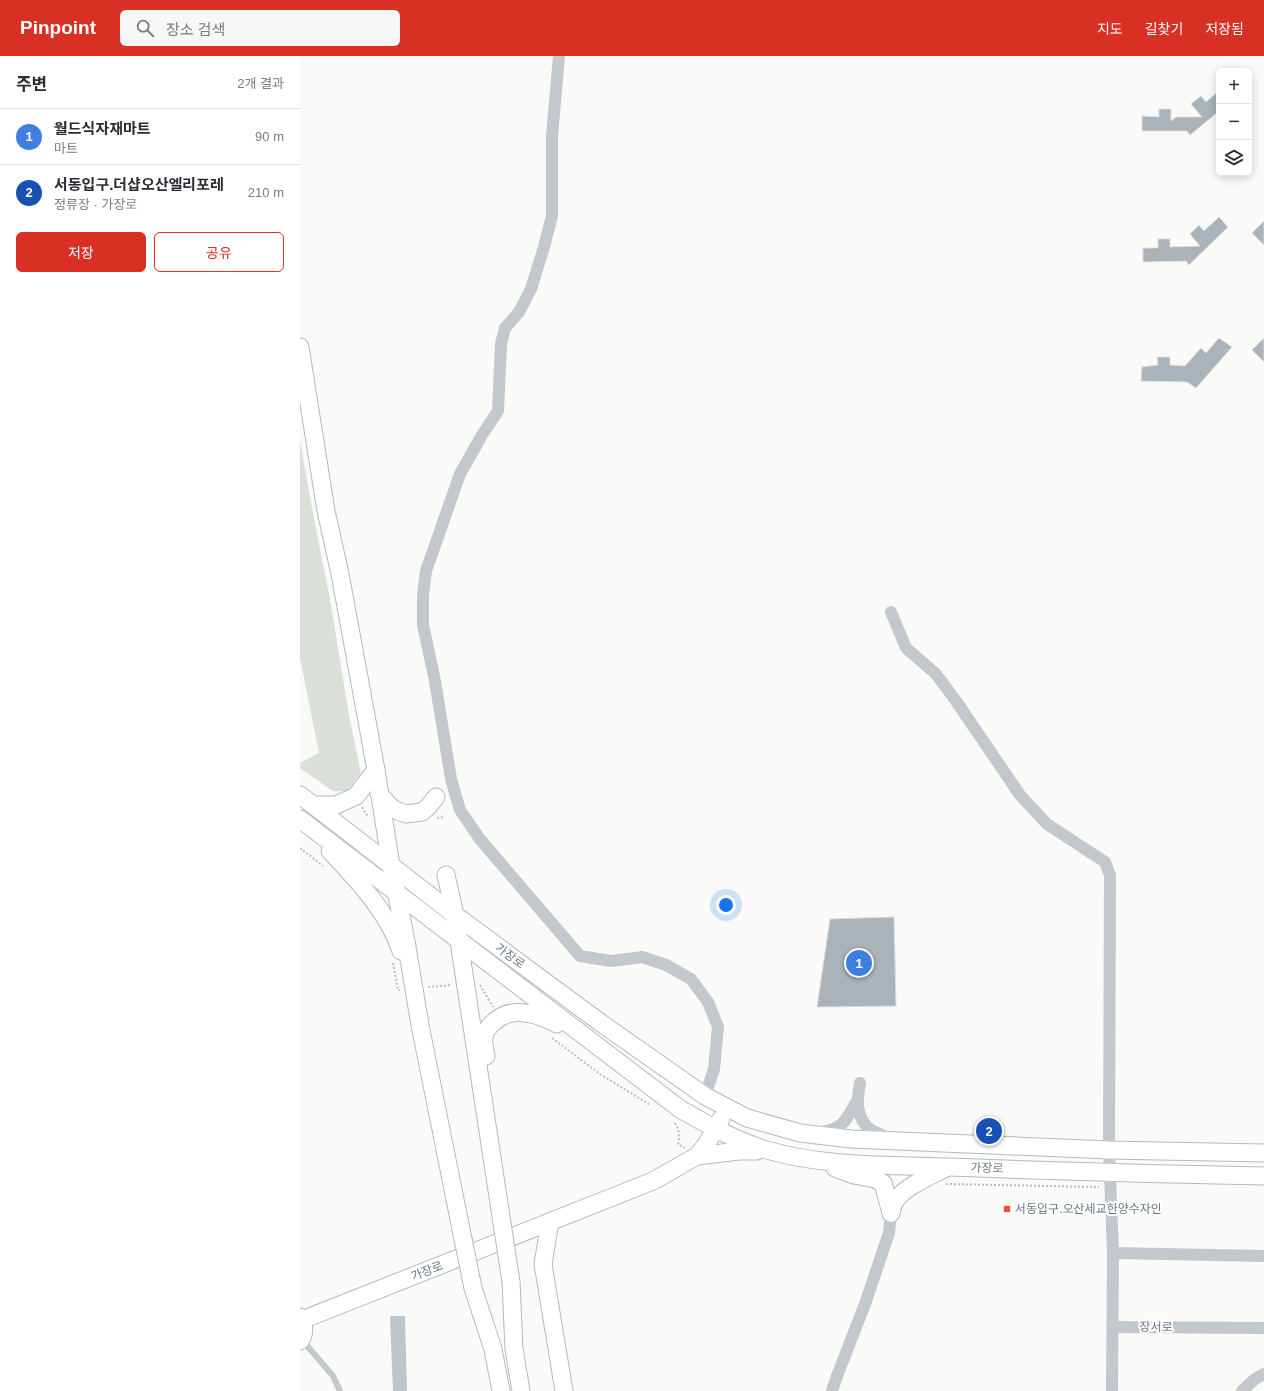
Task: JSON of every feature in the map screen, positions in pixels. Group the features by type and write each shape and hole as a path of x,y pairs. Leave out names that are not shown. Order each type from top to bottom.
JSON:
{"main road":[{"path":"300,347 326,511 340,574 376,770 391,866 401,895 413,989 463,1239 474,1288 493,1349 501,1391"},
{"path":"306,800 336,805 356,796 376,770"},
{"path":"380,794 393,809 406,814 422,812 436,797"},
{"name":"가장로","path":"306,800 455,915 601,1023 705,1096 747,1118 800,1133 851,1140 1109,1150 1264,1153"},
{"name":"가장로","path":"301,820 680,1109 715,1129 746,1143 768,1150 808,1159 854,1163 1110,1173 1264,1176"},
{"path":"301,820 373,900 384,917 399,946 413,989"},
{"path":"401,895 429,895 441,887 446,875 459,940 511,1282 514,1348 521,1391"},
{"path":"501,1217 500,1158 484,1036 488,1026 503,1015 525,1012 543,1017 561,1025 601,1050"},
{"name":"가장로","path":"301,1319 653,1181 697,1156 727,1108"},
{"path":"697,1156 739,1151 768,1150"},
{"path":"808,1159 854,1175 874,1179 883,1183 891,1213"},
{"path":"891,1213 895,1201 915,1183 949,1167"},
{"path":"550,1222 543,1264 564,1391"},
{"path":"301,1319 304,1326 304,1333 301,1340"}],"street":[{"path":"559,56 552,136 552,216 544,247 530,289 519,312 505,328 500,344 498,411 482,435 460,474 426,571 423,595 423,625 435,681 451,779 460,810 480,838 580,956 611,961 642,957 666,965 691,979 708,1002 718,1027 714,1069 705,1096"},
{"path":"890,612 906,648 936,674 969,719 1020,795 1047,824 1105,862 1110,874 1109,1150 1113,1253 1112,1391"},
{"path":"860,1083 857,1100 858,1110 863,1122 871,1130 897,1141"},
{"path":"800,1133 818,1133 834,1130 843,1124 857,1100"},
{"path":"832,1391 890,1233 891,1213"},
{"path":"1113,1253 1264,1256"},
{"name":"장서로","path":"1113,1326 1264,1328"},
{"path":"1242,1391 1255,1379 1264,1374"}],"lane":[{"path":"301,1340 333,1376 340,1391"}],"path":[{"path":"300,848 325,867"},
{"path":"392,960 398,990 478,982 499,1018"},
{"path":"548,1034 600,1074 650,1105"},
{"path":"673,1121 679,1132 680,1139 678,1144"}],"shaded area":[{"path":"300,441 331,605 349,716 361,773 347,791 333,791 300,768 300,763 319,753 300,658"},
{"path":"390,1316 405,1316 407,1391 393,1391"}],"building":[{"path":"1216,94 1216,113 1190,135 1187,131 1142,131 1142,116 1159,117 1159,109 1171,109 1171,121 1176,117 1202,117 1191,104 1201,96 1206,102"},
{"path":"1219,217 1228,227 1189,265 1186,261 1143,262 1143,248 1158,248 1158,239 1170,239 1170,247 1200,246 1190,234 1199,225 1204,231"},
{"path":"1264,221 1264,245 1252,233"},
{"path":"1219,338 1232,347 1196,388 1187,382 1141,381 1142,367 1158,365 1157,357 1170,357 1170,365 1185,366 1201,348 1206,353"},
{"path":"1264,338 1264,362 1252,350"},
{"path":"894,917 896,1006 817,1007 830,919"}],"place":[{"name":"월드식자재마트","path":"859,963"},
{"name":"서동입구.더샵오산엘리포레","path":"989,1131"},
{"name":"서동입구.오산세교한양수자인","path":"1007,1209"}]}
